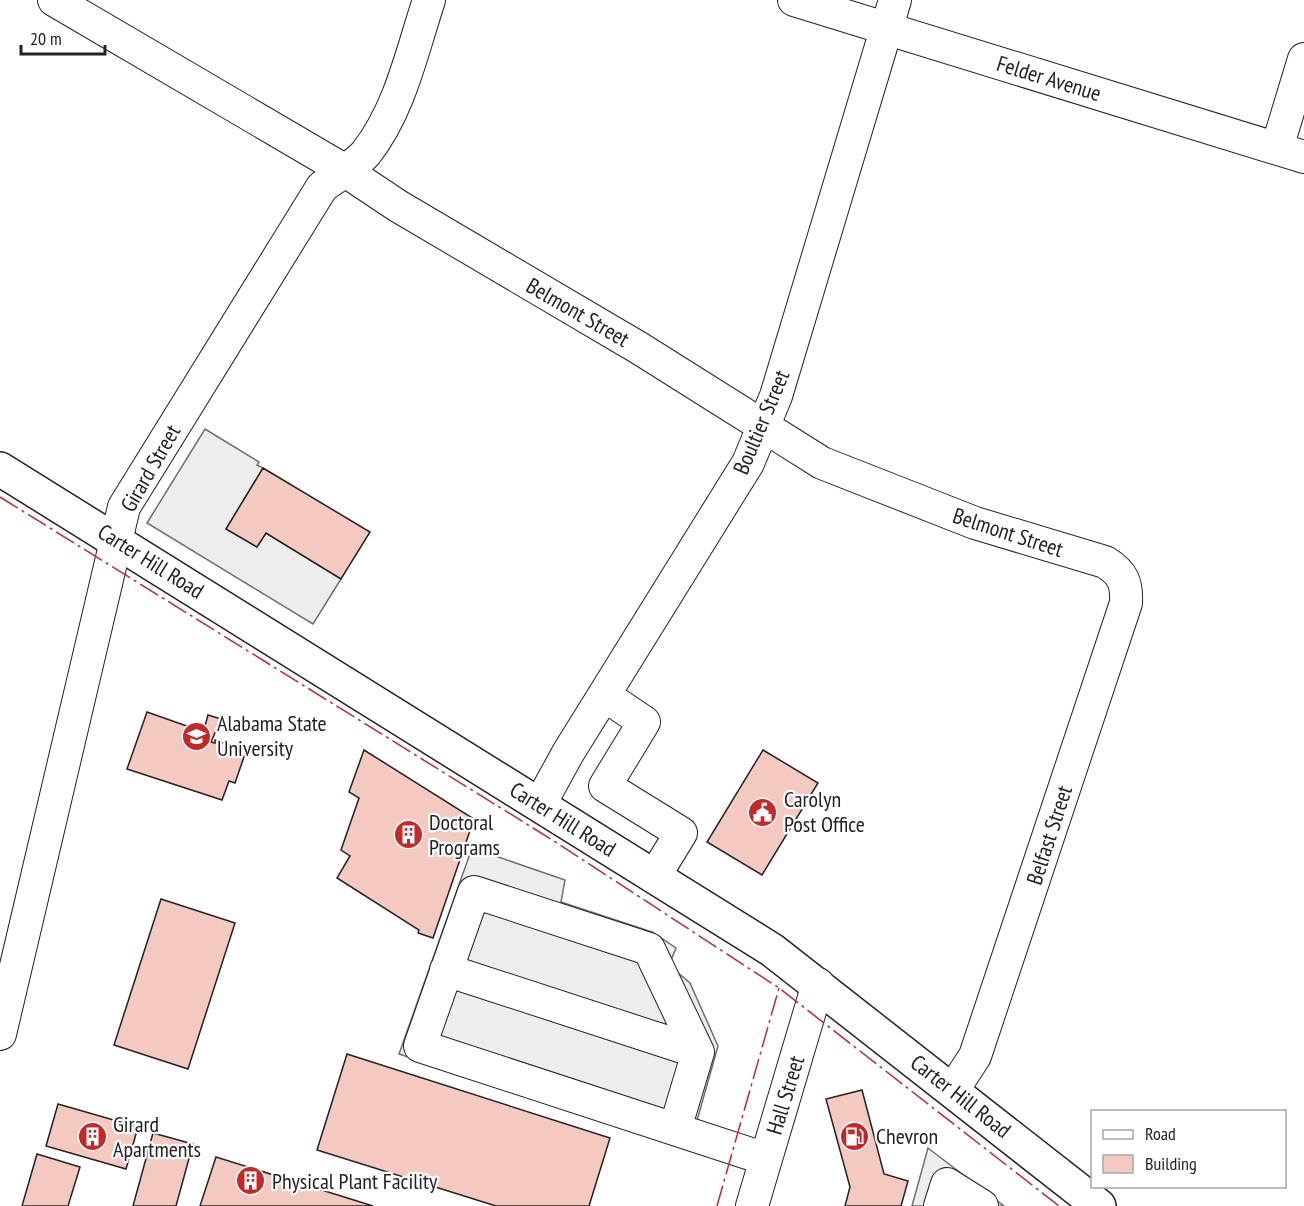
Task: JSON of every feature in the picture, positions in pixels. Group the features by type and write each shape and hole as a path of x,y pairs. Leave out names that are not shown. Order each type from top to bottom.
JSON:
{"main road":[{"name":"Carter Hill Road","path":"0,469 116,539 772,950 819,984 953,1090 1084,1200"}],"street":[{"name":"Belmont Street","path":"54,0 344,170 398,206 639,348 822,463 975,523 1105,562 1117,569 1122,576"},
{"name":"Girard Street","path":"0,1034 124,507 322,186 365,154 387,120 398,96 429,0"},
{"name":"Felder Avenue","path":"794,0 891,14 1291,152"},
{"name":"Boultier Street","path":"540,804 604,695 748,463 763,428 805,302 891,14"},
{"path":"1291,152 1304,59"},
{"name":"Belfast Street","path":"953,1090 975,1056 1126,603 1127,586 1122,576"},
{"path":"604,695 644,722 605,786"},
{"path":"564,761 681,833 654,877"},
{"path":"675,1129 698,1052 649,949 474,892 420,1046 766,1159"},
{"path":"446,970 698,1052"},
{"name":"Hall Street","path":"752,1206 819,984"},
{"path":"940,1206 946,1184 981,1206"}],"shaded area":[{"path":"205,429 259,462 257,465 263,468 226,529 257,547 266,533 341,579 313,624 147,523"},
{"path":"472,848 565,880 561,902 652,932 676,948 669,965 690,983 718,1046 689,1149 399,1054"},
{"path":"928,1148 1004,1206 912,1206"}],"building":[{"path":"263,468 370,532 341,579 266,533 257,547 226,529"},
{"path":"147,712 201,731 200,737 202,737 208,715 221,719 211,742 215,743 215,740 246,751 235,783 229,781 222,800 127,769"},
{"name":"Doctoral Programs","path":"364,750 474,819 433,938 418,933 419,930 337,878 350,856 341,850 359,798 349,792"},
{"name":"Carolyn Post Office","path":"763,750 818,783 762,875 707,842"},
{"path":"161,899 235,923 188,1069 114,1045"},
{"path":"347,1054 610,1138 589,1206 496,1206 317,1150"},
{"name":"Chevron","path":"862,1090 884,1174 908,1181 901,1206 845,1206 850,1187 826,1099"},
{"name":"Girard Apartments","path":"58,1104 138,1127 126,1169 46,1146"},
{"name":"Girard Apartments","path":"58,1104 138,1127 126,1169 46,1146"},
{"name":"Girard Apartments","path":"153,1133 193,1144 176,1206 133,1206"},
{"name":"Girard Apartments","path":"153,1133 193,1144 176,1206 133,1206"},
{"name":"Girard Apartments","path":"37,1154 80,1167 68,1206 22,1206"},
{"name":"Girard Apartments","path":"37,1154 80,1167 68,1206 22,1206"},
{"name":"Physical Plant Facility","path":"216,1157 373,1206 200,1206"}],"power":[{"path":"0,497 554,841 779,988 1059,1206"},
{"path":"717,1206 779,988"}],"place":[{"name":"Alabama State University","path":"196,736"},
{"name":"Carolyn Post Office","path":"763,812"},
{"name":"Doctoral Programs","path":"408,835"},
{"name":"Chevron","path":"855,1136"},
{"name":"Girard Apartments","path":"92,1137"},
{"name":"Physical Plant Facility","path":"251,1181"}]}
